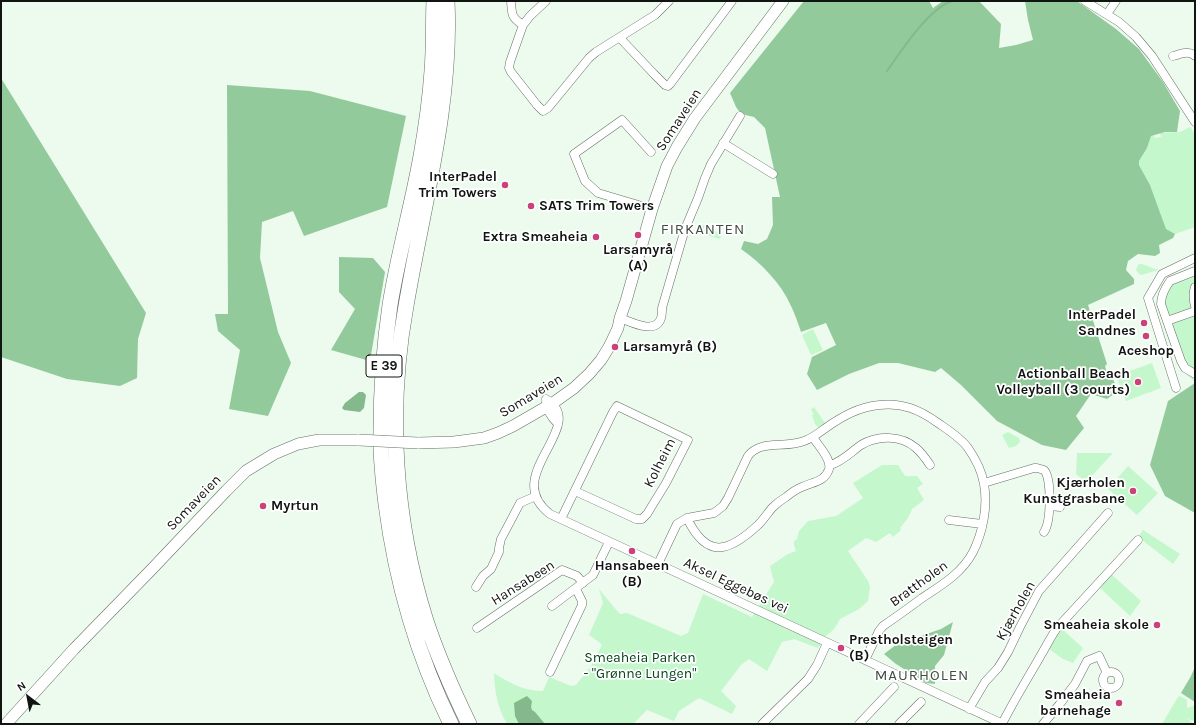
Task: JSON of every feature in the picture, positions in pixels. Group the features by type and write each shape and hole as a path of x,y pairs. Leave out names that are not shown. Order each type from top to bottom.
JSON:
{"highway":[{"name":"E 39","path":"434,1 432,72 428,105 421,156 390,304 382,384 380,432 384,490 396,567 419,648 451,724"},
{"name":"E 39","path":"447,1 448,37 446,75 435,154 405,307 396,386 395,428 401,508 410,560 433,641 469,724"}],"main road":[{"name":"Somaveien","path":"6,724 74,649 144,578 226,491 246,471 274,454 298,444 319,440 359,440 418,443 454,442 484,438 513,426 548,404 586,367 620,318 652,209 667,166 676,147 695,118 782,1"}],"street":[{"path":"511,1 512,15 523,25"},
{"path":"546,1 523,25 509,68 537,105 543,110 548,108 589,58 655,15 669,1"},
{"path":"620,38 659,79 668,86 732,1"},
{"path":"1084,1 1107,14 1123,26 1144,46 1195,122"},
{"path":"1107,14 1116,1"},
{"path":"1173,56 1188,52 1195,56"},
{"path":"620,318 642,326 652,327 661,319 662,308 685,229 711,164 740,116"},
{"path":"651,152 622,120 574,154 585,181 598,193 652,209"},
{"path":"723,143 773,174"},
{"path":"1176,388 1148,298 1162,274 1195,258"},
{"path":"1195,282 1193,272 1170,282 1161,298 1161,304 1181,362 1185,368 1195,374"},
{"path":"1194,292 1195,306"},
{"path":"1167,320 1195,311"},
{"path":"476,587 483,576 491,569 499,552 501,539 520,503 536,496 534,488 535,474 554,438 558,424 551,416 548,404"},
{"name":"Brattholen","path":"813,438 847,414 880,404 902,405 932,418 968,448 974,458 984,483 985,504 982,524 973,551 960,569 942,585 883,626 865,660"},
{"name":"Kolheim","path":"561,519 617,406 688,440 666,483 647,514 642,519 636,519 575,491"},
{"path":"658,564 674,529 681,521 687,518 714,513 723,506 748,456 755,449 764,446 791,445 813,438 830,464 828,472 822,479 800,488 777,503 759,524 728,546 718,548 711,547 706,544 695,532 687,518"},
{"path":"830,464 841,460 868,441 885,438 904,441 912,445 920,451 930,465"},
{"path":"984,483 1034,468 1041,468 1046,472 1048,476 1050,506 1048,525 1044,532"},
{"name":"Aksel Eggebøs vei","path":"536,496 541,506 550,514 1002,724"},
{"path":"1050,506 1060,506"},
{"name":"Kjærholen","path":"969,709 982,686 998,668 1008,652 1039,591 1108,513"},
{"path":"949,520 982,524"},
{"path":"1002,724 1049,638 1138,540"},
{"path":"552,606 593,575 609,542"},
{"name":"Hansabeen","path":"477,628 562,570 577,576 583,583"},
{"path":"550,672 582,605 582,601 576,589"},
{"path":"762,724 808,679 817,665 827,643"},
{"path":"1043,724 1060,705 1075,684 1087,661 1099,656 1107,673"},
{"path":"859,724 894,687"},
{"path":"899,724 920,702"}],"green space":[{"path":"1190,127 1195,134 1195,227 1175,234 1166,230 1150,185 1139,165 1139,161 1147,148 1151,136 1154,135 1155,138 1161,137 1160,133 1180,132"},
{"path":"698,224 714,230 721,237 720,239 696,231"},
{"path":"1139,264 1158,270 1141,275 1136,270"},
{"path":"1195,270 1195,382 1181,369 1158,300 1170,280"},
{"path":"813,329 823,350 811,355 802,335"},
{"name":"Actionball Beach Volleyball (3 courts)","path":"1152,363 1161,388 1126,401 1116,376"},
{"path":"814,407 825,423 819,428 815,424 812,415 814,415 811,409"},
{"path":"1008,432 1019,438 1020,442 1016,446 1009,448 1002,435"},
{"path":"1077,453 1113,453 1086,482 1076,474"},
{"name":"Smeaheia Parken - \"Grønne Lungen\"","path":"882,465 898,465 905,476 917,476 923,484 917,488 924,500 912,509 908,518 900,528 901,530 893,537 890,533 876,542 866,538 848,551 868,581 870,587 868,601 859,609 840,619 834,629 825,637 818,648 794,639 782,642 767,671 749,659 741,665 721,691 736,706 732,714 699,698 679,711 674,721 647,710 633,724 507,724 497,699 494,673 517,686 529,690 543,691 549,677 571,686 576,685 591,666 602,645 589,635 603,603 599,589 620,614 627,613 681,636 688,633 703,594 752,617 774,582 770,566 788,554 796,551 794,541 797,539 799,531 808,521 836,516 863,498 853,483"},
{"name":"Kjærholen Kunstgrasbane","path":"1128,466 1158,493 1137,515 1108,489"},
{"path":"1143,530 1180,554 1173,564 1138,537"},
{"path":"1111,574 1141,601 1130,616 1099,587"},
{"path":"1062,629 1083,648 1073,663 1063,659 1049,649 1053,639"},
{"path":"1180,696 1187,700 1187,708 1195,705 1195,720 1192,721 1186,717 1193,724 1162,724 1178,697"}],"shaded area":[{"path":"804,1 929,1 933,8 943,1 979,1 1001,24 999,48 1033,40 1025,1 1077,1 1116,29 1139,49 1163,82 1180,111 1177,132 1165,132 1151,136 1147,148 1139,161 1139,165 1150,185 1166,229 1175,234 1173,238 1159,245 1160,253 1155,256 1138,254 1128,261 1126,270 1134,279 1134,284 1088,305 1107,364 1105,366 1107,373 1110,372 1118,391 1107,399 1091,394 1076,416 1084,428 1066,450 1042,445 997,421 961,385 941,368 935,372 898,363 879,363 849,374 817,390 807,374 812,357 836,345 826,323 801,332 782,289 763,267 741,249 744,241 758,244 767,239 773,225 772,197 780,197 765,128 754,117 741,114 730,93"},
{"path":"1,78 146,313 138,339 137,378 120,386 67,379 1,357"},
{"path":"227,85 310,91 406,116 387,207 304,236 293,211 262,222 260,258 278,332 291,363 268,416 229,409 240,350 218,331 215,314 228,314"},
{"path":"339,257 373,258 385,272 370,361 331,350 355,309 339,292"},
{"path":"1195,383 1195,513 1165,496 1150,465 1168,401"},
{"path":"359,392 363,392 366,395 364,408 360,412 344,410 342,408 345,403"},
{"path":"953,622 944,655 935,666 935,684 926,683 896,664 884,654 897,644 941,629"},
{"path":"1195,667 1195,702 1181,693"},
{"path":"527,696 532,701 532,710 545,724 519,724 515,716 514,703"}],"waterway":[{"path":"887,71 925,21 943,5 952,1"}],"place":[{"name":"InterPadel Trim Towers","path":"505,185"},
{"name":"SATS Trim Towers","path":"531,206"},
{"name":"Larsamyrå (A)","path":"638,235"},
{"name":"Extra Smeaheia","path":"596,237"},
{"name":"InterPadel Sandnes","path":"1144,323"},
{"name":"Aceshop","path":"1146,336"},
{"name":"Larsamyrå (B)","path":"615,347"},
{"name":"Actionball Beach Volleyball (3 courts)","path":"1138,382"},
{"name":"Kjærholen Kunstgrasbane","path":"1133,491"},
{"name":"Myrtun","path":"263,506"},
{"name":"Hansabeen (B)","path":"632,551"},
{"name":"Smeaheia skole","path":"1157,625"},
{"name":"Prestholsteigen (B)","path":"841,648"},
{"name":"Smeaheia barnehage","path":"1119,703"}],"district":[{"name":"FIRKANTEN","path":"703,230"},
{"name":"MAURHOLEN","path":"922,676"}]}
